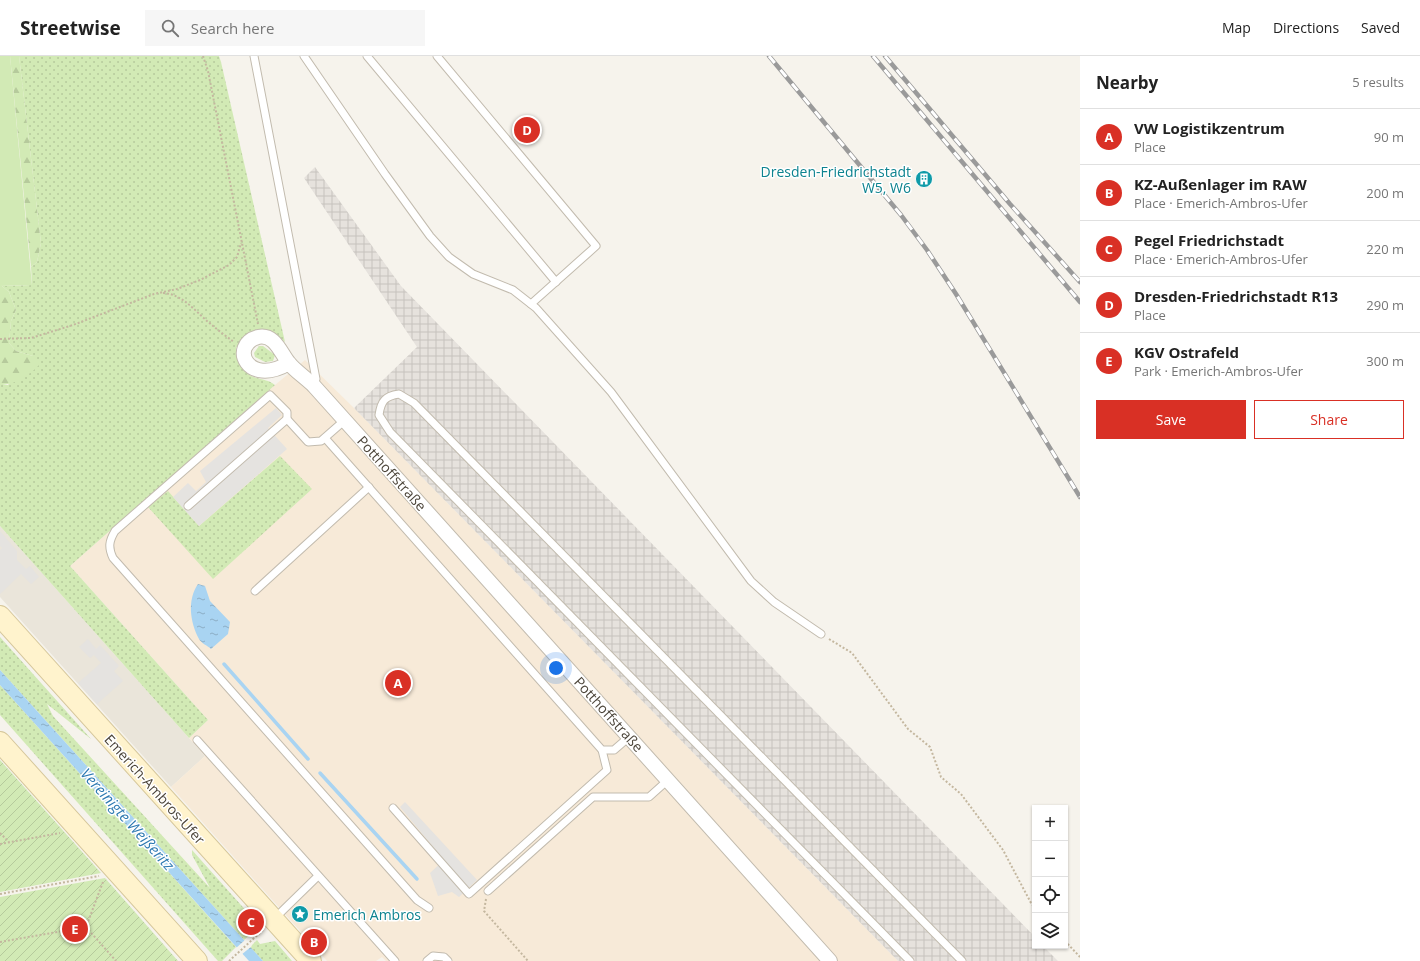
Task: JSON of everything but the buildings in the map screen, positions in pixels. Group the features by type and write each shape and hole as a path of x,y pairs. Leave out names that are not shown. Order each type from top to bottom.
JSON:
{"main road":[{"name":"Emerich-Ambros-Ufer","path":"0,616 269,924 311,961"},
{"path":"0,742 109,871 197,961"}],"street":[{"name":"Potthoffstraße","path":"260,337 272,340 282,350 289,364 314,386 345,420 830,961"},
{"path":"260,337 250,341 244,348 244,358 249,365 257,371 268,372 289,364"}],"lane":[{"path":"254,56 316,379 314,386"},
{"path":"304,56 385,174 430,236 449,257 473,274 513,290 531,304 611,392 751,581 774,602 821,634"},
{"path":"367,56 556,282"},
{"path":"437,56 596,246 531,304"},
{"path":"910,961 390,432 379,415 380,403 387,396 399,394 414,403 962,961"},
{"path":"345,420 321,441 308,442 287,419 287,412 270,395 115,531 110,540 109,550 113,558 407,888 428,908"},
{"path":"188,506 287,419"},
{"path":"325,438 602,750 607,770 469,894 393,808"},
{"path":"255,591 369,487"},
{"path":"602,750 614,750 629,736"},
{"path":"197,740 395,961"},
{"path":"488,891 593,797 649,797 668,780"},
{"path":"269,924 318,876"},
{"path":"427,961 433,956 444,956 448,961"}],"path":[{"path":"203,56 208,70 260,337"},
{"path":"0,339 31,338 73,325 154,294 177,289 229,266 237,257 241,241"},
{"path":"154,294 173,294 183,300 211,325 244,348"},
{"path":"821,634 852,653 908,729 930,747 941,777 961,794 1003,850 1032,904"},
{"path":"0,844 65,832"},
{"path":"0,833 9,842"},
{"path":"0,894 109,871"},
{"path":"86,927 109,871"},
{"path":"488,891 484,912 528,961"},
{"path":"229,961 269,924"},
{"path":"0,942 86,927"},
{"path":"86,927 116,961"},
{"path":"1068,944 1080,957"}],"shaded area":[{"path":"315,167 401,286 1032,934 1032,949 1046,949 1058,961 898,961 354,408 417,347 304,178"},
{"path":"305,360 898,961 386,961 382,957 376,961 327,961 171,787 205,756 189,738 208,720 70,566"},
{"path":"276,408 282,415 268,428 287,449 199,526 173,497 188,483 196,491 206,482 200,471"},
{"path":"0,526 205,756 171,787 0,597"},
{"path":"0,531 17,551 17,560 26,569 30,566 39,577 31,584 21,574 0,594 0,550 2,548 0,546"},
{"path":"88,639 96,649 100,645 119,666 114,671 123,681 97,704 78,683 101,663 94,655 90,658 79,647"},
{"path":"405,802 477,880 459,897 452,892 438,896 430,873 444,860 400,807"}],"green space":[{"path":"0,56 10,56 32,285 0,286"},
{"path":"10,56 19,56 41,243 37,262 31,267"},
{"path":"19,56 219,56 221,62 285,342 271,332 259,329 248,334 236,348 240,362 248,374 275,385 70,566 208,720 189,738 0,526 0,385 8,385 33,356 16,351 9,343 11,321 16,310 9,292 2,286 32,285 31,267 37,262 41,243"},
{"path":"0,286 9,292 16,310 11,321 9,343 16,351 33,356 39,365 21,379 5,385 0,385"},
{"path":"259,346 263,346 275,355 273,361 265,362 255,357 254,353"},
{"path":"280,456 312,489 213,579 148,507 168,491 199,526"},
{"path":"0,637 91,739 47,704 53,716 210,888 192,855 192,850 249,914 242,924 251,934 244,940 0,670"},
{"path":"0,685 236,947 222,961 218,961 0,715"},
{"path":"0,760 101,873 0,892"},
{"path":"105,878 178,961 0,961 0,897"},
{"path":"257,940 260,944 275,941 292,961 263,961 250,947"}],"water":[{"path":"198,584 205,586 210,601 230,622 228,634 211,649 199,639 192,618 192,597"},
{"name":"Vereinigte Weißeritz","path":"0,670 263,961 249,961 0,685"}],"pier":[{"path":"246,939 252,946 241,955 235,949"}],"waterway":[{"path":"224,664 308,759"},
{"path":"320,773 417,879"}],"railway":[{"path":"769,56 901,215 927,250 956,294 1080,497"},
{"path":"873,56 1080,302"},
{"path":"885,56 1010,204 1080,282"}],"place":[{"name":"Dresden-Friedrichstadt R13","path":"527,130"},
{"name":"Dresden-Friedrichstadt W5, W6","path":"924,179"},
{"name":"VW Logistikzentrum","path":"398,683"},
{"name":"Emerich Ambros","path":"300,914"},
{"name":"Pegel Friedrichstadt","path":"251,922"},
{"name":"KGV Ostrafeld","path":"75,929"},
{"name":"KZ-Außenlager im RAW","path":"314,942"}]}
